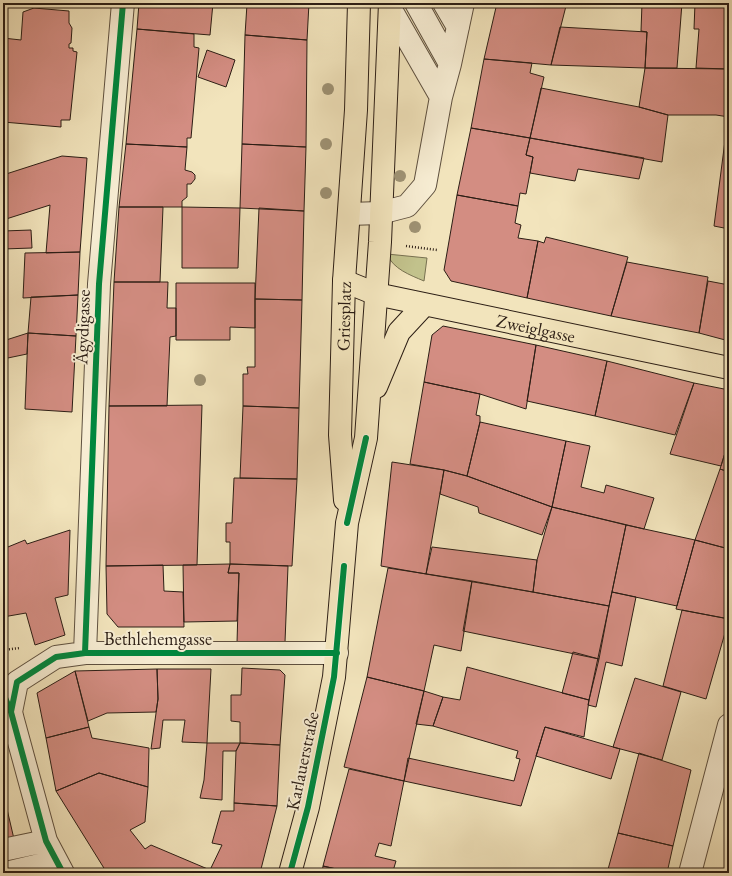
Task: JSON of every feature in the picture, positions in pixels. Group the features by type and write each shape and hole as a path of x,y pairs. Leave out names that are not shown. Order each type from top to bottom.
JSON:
{"main road":[{"name":"Griesplatz","path":"347,523 340,435 344,281 356,110 358,3"},
{"name":"Griesplatz","path":"337,653 347,523 366,438 369,406 390,6"},
{"name":"Zweiglgasse","path":"344,281 376,294 424,305 729,368"},
{"name":"Griesplatz","path":"369,406 399,332 424,305"},
{"name":"Karlauerstraße","path":"290,873 308,807 334,677 337,653"}],"street":[{"name":"Ägydigasse","path":"85,653 99,284 123,3"},
{"name":"Griesplatz","path":"356,110 365,3"},
{"path":"416,3 450,64"},
{"path":"444,3 458,27"},
{"path":"349,214 380,213 407,206 425,184 441,97 450,64 462,3"},
{"path":"390,6 441,97"},
{"name":"Bethlehemgasse","path":"7,712 17,682 56,657 85,653 337,653"},
{"path":"6,873 60,867 46,841 7,712"},
{"path":"690,873 729,725"},
{"path":"3,850 46,841"}],"path":[{"path":"402,245 437,250"}],"green space":[{"path":"387,254 427,258 424,281 398,268 393,264"}],"building":[{"path":"139,3 213,3 210,35 137,29"},
{"path":"233,3 309,3 307,40 245,35 247,4"},
{"path":"497,3 573,3 573,7 566,6 551,65 484,59"},
{"path":"642,3 682,3 677,68 645,68 647,32 641,31"},
{"path":"695,3 729,3 729,69 696,68 699,29 694,29"},
{"path":"34,8 69,11 69,23 72,28 71,43 69,44 69,48 73,48 73,51 77,52 70,120 61,120 61,127 3,122 3,38 21,40 23,12"},
{"path":"560,27 647,32 645,68 551,65"},
{"path":"137,29 194,34 194,47 199,48 191,138 187,138 187,147 126,144"},
{"path":"245,35 307,40 306,147 242,144"},
{"path":"207,50 235,60 226,87 198,77"},
{"path":"484,59 532,63 530,73 544,77 530,138 471,128"},
{"path":"645,68 729,69 729,117 716,115 668,115 639,107"},
{"path":"541,88 639,107 668,115 662,162 530,138"},
{"path":"727,125 729,125 729,229 714,226"},
{"path":"471,128 530,138 526,155 533,157 526,194 520,193 518,206 457,195"},
{"path":"530,138 644,158 639,179 578,169 575,181 530,173 533,157 526,155"},
{"path":"126,144 187,147 185,170 192,172 195,175 195,179 191,184 187,184 187,197 182,201 182,207 119,207"},
{"path":"242,144 306,147 304,211 240,208"},
{"path":"62,156 87,158 80,252 46,253 50,205 3,220 3,175"},
{"path":"457,195 518,206 515,223 521,225 518,238 538,241 527,298 451,281 444,270"},
{"path":"119,207 163,207 160,282 114,282"},
{"path":"182,207 240,208 238,268 182,268"},
{"path":"259,208 304,211 302,300 255,299"},
{"path":"31,230 32,248 3,249 3,231"},
{"path":"546,237 628,257 611,316 527,298 538,241 544,243"},
{"path":"80,252 78,295 23,298 25,253"},
{"path":"627,262 708,277 699,333 611,316"},
{"path":"708,281 729,285 729,341 699,333"},
{"path":"114,282 168,282 167,308 176,308 176,336 170,337 167,406 109,406"},
{"path":"176,283 255,283 255,328 230,327 230,340 176,340"},
{"path":"78,295 76,336 28,333 31,297"},
{"path":"255,299 302,300 299,408 243,406 243,374 248,374 247,367 255,367"},
{"path":"443,326 536,345 526,409 480,394 424,382 432,335"},
{"path":"28,333 76,336 72,412 25,409"},
{"path":"28,333 27,354 3,359 3,341"},
{"path":"536,345 607,361 595,416 527,401"},
{"path":"607,361 694,383 675,435 595,416"},
{"path":"424,382 480,394 476,415 480,416 480,422 467,476 410,464"},
{"path":"694,383 729,390 729,440 721,466 670,454"},
{"path":"202,405 197,565 106,566 109,406"},
{"path":"243,406 299,408 297,479 240,478"},
{"path":"480,422 566,441 552,507 467,476"},
{"path":"729,440 729,472 720,469"},
{"path":"566,441 590,446 581,487 604,493 606,485 654,498 644,529 552,507"},
{"path":"392,462 444,470 426,574 381,566"},
{"path":"720,469 729,472 729,549 695,540"},
{"path":"444,470 467,476 552,507 542,535 479,513 478,507 440,494"},
{"path":"234,478 297,479 292,566 230,564 230,542 226,542 226,523 232,523"},
{"path":"552,507 626,525 609,606 533,592 537,560"},
{"path":"626,525 695,540 677,606 612,592"},
{"path":"70,530 68,595 55,598 65,635 35,645 26,613 3,617 3,549 25,540 27,544"},
{"path":"695,540 729,549 729,619 676,609"},
{"path":"432,547 537,560 533,592 426,574"},
{"path":"230,564 228,573 239,573 237,621 184,622 183,565"},
{"path":"230,564 288,566 285,642 237,643 239,573 228,573"},
{"path":"163,565 164,591 183,592 184,627 118,627 107,614 106,566"},
{"path":"388,568 472,581 461,651 434,645 424,691 367,677"},
{"path":"472,581 609,606 599,659 463,631"},
{"path":"612,592 636,597 622,666 606,662 596,707 588,705"},
{"path":"682,610 729,619 706,699 663,686"},
{"path":"573,652 599,659 589,700 562,693"},
{"path":"467,667 589,700 584,737 545,727 521,806 404,781 408,758 514,781 520,759 516,758 518,751 433,726 443,697 460,700"},
{"path":"242,668 280,670 285,675 280,745 240,743 240,722 231,721 231,695 241,695"},
{"path":"157,669 211,669 207,743 182,742 185,720 163,720 160,748 151,749 158,699"},
{"path":"157,669 158,699 156,712 107,713 88,721 75,671"},
{"path":"75,671 89,727 46,738 37,693"},
{"path":"367,677 424,691 404,781 344,767"},
{"path":"635,678 681,692 662,760 613,747"},
{"path":"424,691 443,697 433,726 416,724"},
{"path":"89,727 92,738 149,748 148,787 99,773 56,791 46,738"},
{"path":"545,727 620,749 611,779 536,756"},
{"path":"207,743 240,743 236,751 223,751 222,800 200,798 204,780"},
{"path":"240,743 280,745 277,806 234,803 236,751"},
{"path":"639,753 691,770 673,846 618,833"},
{"path":"349,769 404,781 391,846 379,843 375,856 396,861 393,871 390,873 354,873 323,866"},
{"path":"99,773 148,787 145,822 130,830 145,849 151,845 210,870 222,845 212,843 221,811 234,811 234,803 277,806 260,873 107,873 56,791"},
{"path":"3,792 14,839 3,842"},
{"path":"618,833 673,846 667,873 607,873"},
{"path":"323,866 354,873 322,873"}],"cycle path":[{"path":"85,653 99,284 123,3"},
{"path":"347,523 366,438"},
{"path":"290,873 308,807 334,677 344,566"},
{"path":"11,712 17,682 56,657 85,653 337,653"},
{"path":"3,693 11,712 46,841 63,873"}]}
